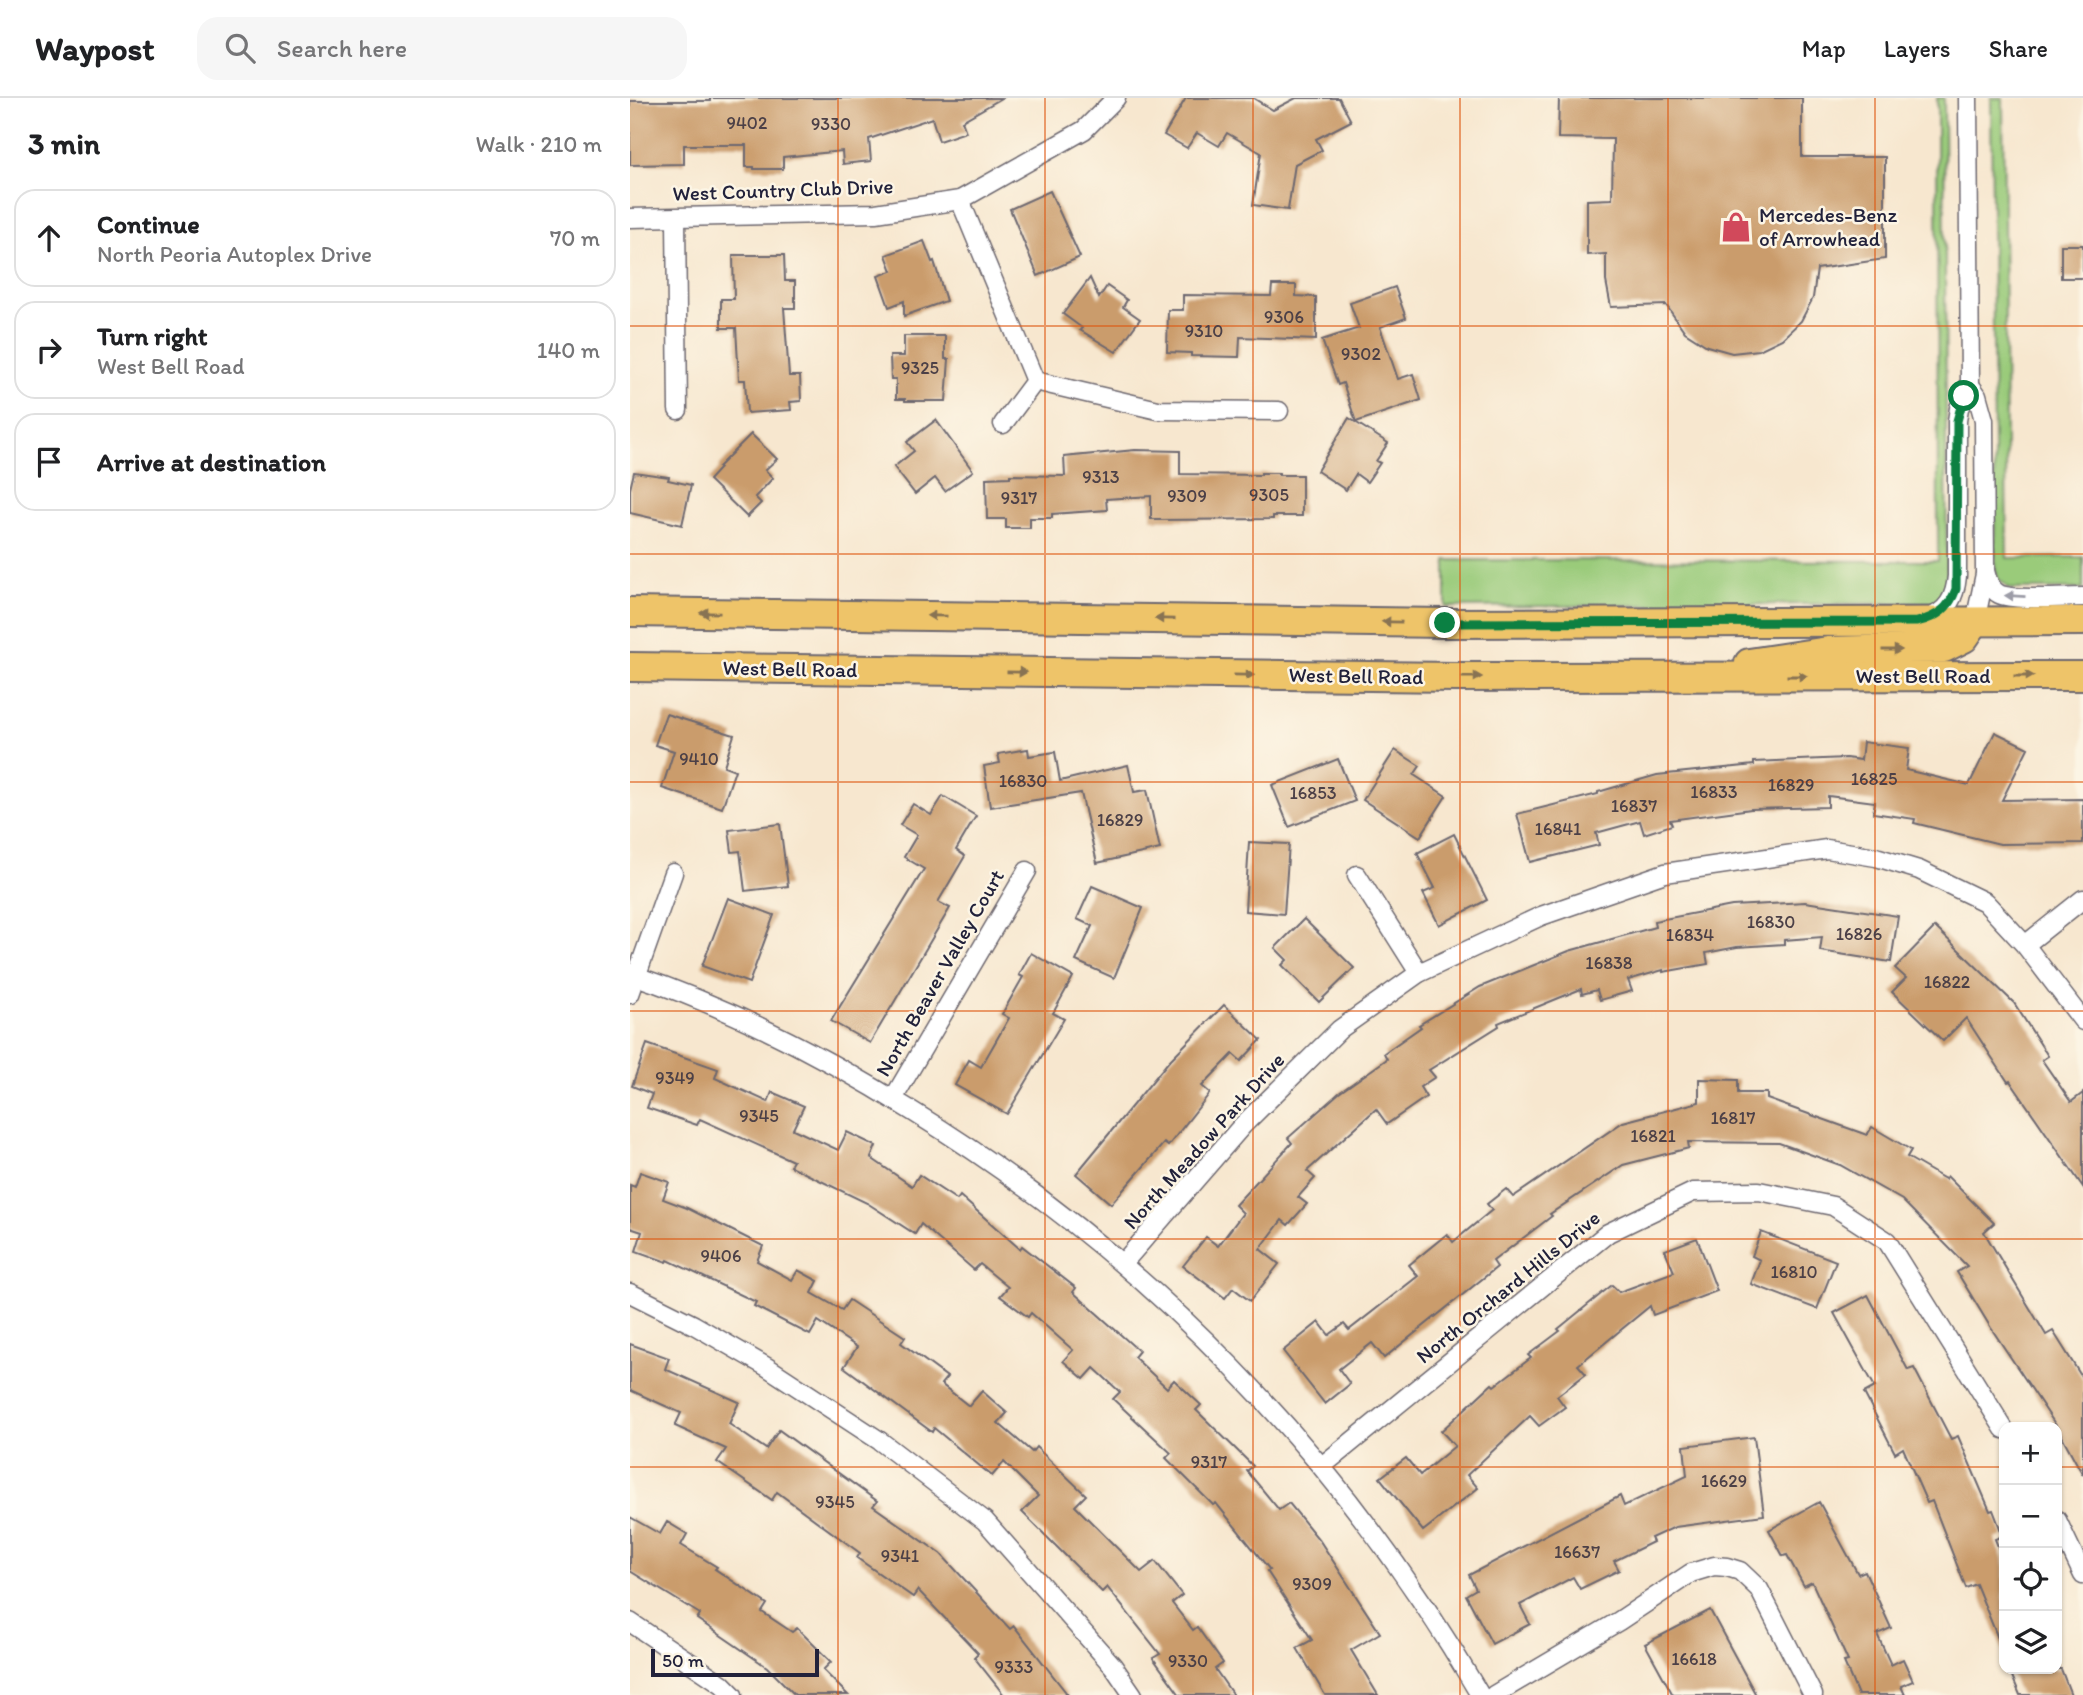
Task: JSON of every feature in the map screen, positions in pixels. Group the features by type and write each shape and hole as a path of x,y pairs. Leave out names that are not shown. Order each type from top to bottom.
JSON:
{"main road":[{"path":"630,612 1445,623 2083,621"},
{"path":"1704,676 1752,662 1793,655 1828,651 1944,648 1964,638 1975,622"},
{"name":"West Bell Road","path":"630,667 1456,677 2083,676"}],"street":[{"name":"West Country Club Drive","path":"630,218 876,214 960,200 1084,130 1116,98"},
{"path":"1917,622 1938,615 1952,600 1956,589 1957,421 1959,408 1970,385 1968,98"},
{"path":"960,200 1035,381"},
{"path":"676,218 678,411"},
{"path":"1035,381 1158,411 1279,411"},
{"path":"1003,424 1035,381"},
{"path":"1970,385 1978,395 1984,420 1987,581 2001,595 2083,597"},
{"path":"1975,622 1985,571"},
{"name":"North Meadow Park Drive","path":"1123,1263 1242,1126 1340,1029 1419,973 1541,916 1665,873 1827,849 1876,857 1919,870 1985,902 2025,945 2083,1021"},
{"name":"North Beaver Valley Court","path":"893,1099 1027,871"},
{"path":"630,994 633,975 673,873"},
{"path":"1357,875 1419,973"},
{"path":"2025,945 2083,899"},
{"path":"633,975 775,1034 893,1099 1011,1175 1067,1216 1123,1263 1230,1363 1322,1466 1407,1578 1480,1695"},
{"name":"North Orchard Hills Drive","path":"1322,1466 1608,1233 1693,1192 1759,1191 1833,1206 1887,1241 2000,1422"},
{"path":"630,1293 694,1325 766,1367 880,1441 985,1521 1113,1666 1133,1695"},
{"path":"2062,1531 2083,1575"},
{"path":"1494,1695 1619,1621 1691,1573 1714,1566 1740,1571 1759,1589 1813,1695"},
{"path":"630,1622 722,1684 733,1695"}],"green space":[{"path":"1937,98 1944,98 1947,584 1941,597 1931,603 1446,607 1446,560 1938,561"},
{"path":"1991,98 2003,98 2007,558 2083,557 2083,589 2010,589 1998,579 1995,567"}],"building":[{"path":"710,98 1002,98 962,121 966,132 939,141 932,118 869,139 871,161 843,164 842,151 783,157 783,169 754,169 746,167 746,145 684,145 684,164 630,165 630,101 710,101"},
{"path":"1186,98 1253,98 1273,110 1296,98 1339,98 1351,121 1316,139 1322,150 1295,164 1288,210 1253,205 1261,153 1227,133 1219,146 1197,133 1187,148 1164,135"},
{"name":"Mercedes-Benz of Arrowhead","path":"1559,98 1802,98 1802,157 1885,157 1885,259 1817,269 1813,298 1801,321 1782,339 1759,350 1732,353 1707,346 1685,332 1666,305 1611,307 1606,281 1606,254 1587,255 1587,200 1612,199 1613,139 1558,138"},
{"path":"1050,191 1080,257 1038,276 1010,209"},
{"path":"924,241 932,262 934,261 946,301 904,316 904,301 889,307 878,276 892,271 886,255"},
{"path":"2061,245 2083,245 2083,278 2061,278"},
{"path":"733,255 784,255 785,281 795,281 795,308 784,308 789,376 800,376 801,401 790,402 791,410 747,413 745,380 739,380 736,328 721,328 721,299 734,299"},
{"path":"1090,278 1099,298 1107,286 1127,300 1123,307 1140,319 1116,352 1080,330 1082,328 1063,314"},
{"path":"1272,285 1296,285 1296,296 1316,297 1316,340 1240,337 1239,357 1191,356 1191,353 1167,352 1168,310 1183,310 1183,295 1271,296"},
{"path":"1395,287 1406,318 1380,327 1398,379 1413,374 1421,400 1356,422 1343,383 1338,385 1322,340 1359,328 1350,303"},
{"path":"904,336 945,336 945,359 949,359 946,401 896,399 896,379 891,379 890,356 904,356"},
{"path":"1349,418 1388,443 1376,461 1380,463 1367,482 1356,474 1346,490 1317,471"},
{"path":"936,420 973,471 945,491 935,478 915,494 894,467 914,451 907,442"},
{"path":"751,434 777,459 765,470 773,478 755,497 761,503 747,517 709,480 720,468 718,467"},
{"path":"1135,450 1180,451 1180,474 1302,475 1302,516 1273,516 1273,519 1156,520 1151,519 1151,496 1106,499 1107,510 1052,514 1052,518 1030,518 1030,528 1006,528 1006,519 987,519 986,478 1010,475 1065,476 1064,457"},
{"path":"634,472 669,477 668,480 691,485 682,525 630,513 630,489"},
{"path":"666,714 734,735 724,766 735,770 722,808 662,788 674,751 655,745"},
{"path":"1995,732 2028,748 2002,800 2083,799 2083,843 2000,844 1914,823 1915,819 1873,813 1875,802 1828,796 1828,807 1751,809 1670,820 1672,825 1644,834 1640,821 1596,833 1599,845 1530,862 1517,814 1598,794 1657,775 1754,765 1754,762 1846,758 1861,760 1863,742 1909,748 1906,770 1969,785"},
{"path":"1028,749 1029,756 1055,752 1060,781 1128,765 1134,792 1147,790 1160,849 1097,863 1081,793 990,807 984,766 1000,763 998,754"},
{"path":"1395,750 1420,766 1414,775 1446,796 1420,837 1363,800"},
{"path":"1338,759 1355,801 1289,827 1272,785"},
{"path":"943,796 976,816 956,850 965,856 938,902 950,908 870,1043 831,1021 924,869 904,857 917,835 900,825 913,804 931,815"},
{"path":"780,824 788,886 745,891 740,851 732,852 729,830"},
{"path":"1454,834 1487,900 1439,925 1423,893 1435,888 1417,853"},
{"path":"1249,842 1289,844 1284,914 1245,911"},
{"path":"1092,886 1143,908 1114,978 1076,961 1092,926 1077,919"},
{"path":"728,898 774,915 749,983 702,966"},
{"path":"1805,902 1898,916 1891,962 1820,951 1822,937 1784,940 1784,944 1737,947 1706,953 1708,964 1663,970 1628,980 1632,991 1600,1000 1597,990 1582,994 1581,989 1498,1023 1499,1026 1429,1070 1435,1077 1420,1087 1426,1097 1387,1124 1376,1109 1307,1171 1315,1178 1298,1197 1307,1204 1288,1225 1282,1220 1260,1249 1279,1264 1250,1301 1233,1288 1225,1298 1183,1266 1206,1237 1218,1246 1243,1213 1235,1205 1292,1143 1288,1138 1339,1093 1387,1059 1384,1053 1421,1027 1419,1025 1480,987 1569,951 1655,927 1654,921 1732,906"},
{"path":"1304,919 1354,968 1319,1002 1282,965 1287,960 1275,948"},
{"path":"1935,927 2014,1003 2048,1056 2042,1060 2071,1102 2083,1093 2083,1187 1966,1018 1943,1041 1892,992 1906,978 1895,968"},
{"path":"1031,953 1073,977 1053,1013 1064,1019 1007,1114 955,1085 969,1060 981,1067 1009,1018 1002,1014 1023,977 1019,975"},
{"path":"1224,1005 1261,1040 1241,1061 1233,1054 1202,1086 1210,1093 1168,1146 1164,1143 1111,1204 1076,1174 1169,1061"},
{"path":"647,1044 718,1069 715,1078 768,1102 772,1092 804,1106 793,1129 838,1150 847,1132 876,1146 871,1158 912,1186 919,1175 957,1200 960,1196 1020,1249 1022,1246 1076,1288 1073,1292 1139,1351 1134,1357 1167,1388 1174,1380 1201,1405 1196,1410 1253,1466 1247,1471 1279,1510 1289,1503 1320,1541 1380,1633 1351,1650 1378,1695 1325,1695 1297,1648 1312,1640 1267,1571 1270,1570 1216,1503 1213,1505 1166,1458 1171,1453 1113,1399 1120,1392 1094,1368 1084,1379 1063,1361 1073,1350 1031,1313 1028,1317 1000,1296 1008,1287 980,1264 974,1270 921,1224 915,1234 867,1203 790,1166 793,1161 700,1119 697,1125 647,1108 652,1094 632,1086"},
{"path":"1699,1079 1738,1080 1738,1093 1767,1093 1767,1099 1867,1135 1872,1127 1911,1150 1907,1157 1945,1179 1947,1176 1994,1223 1984,1232 2046,1335 2053,1331 2083,1379 2083,1475 2062,1436 2062,1422 2054,1422 1957,1272 1967,1266 1902,1200 1840,1165 1779,1143 1688,1142 1689,1148 1623,1165 1550,1214 1552,1216 1493,1261 1497,1267 1384,1358 1372,1343 1339,1369 1350,1384 1325,1404 1283,1351 1319,1322 1329,1335 1344,1324 1349,1330 1418,1276 1409,1265 1447,1234 1453,1242 1492,1210 1487,1204 1506,1189 1513,1197 1623,1122 1699,1102"},
{"path":"640,1172 669,1182 663,1199 763,1246 757,1261 792,1280 798,1270 818,1281 812,1293 842,1310 849,1300 905,1337 901,1343 947,1377 941,1384 969,1406 982,1391 1007,1413 998,1423 1032,1452 1036,1447 1086,1495 1075,1506 1141,1572 1155,1561 1182,1595 1172,1603 1193,1630 1197,1627 1223,1663 1215,1669 1233,1695 1180,1695 1153,1658 1160,1654 1107,1587 1102,1592 1022,1512 1038,1496 1004,1462 992,1476 934,1428 932,1432 844,1367 857,1347 818,1321 810,1335 754,1306 756,1302 668,1260 667,1262 636,1251 642,1232 630,1228 630,1185 635,1187"},
{"path":"1761,1232 1836,1261 1817,1309 1751,1284 1760,1260 1752,1256"},
{"path":"1697,1238 1717,1291 1653,1315 1650,1306 1578,1365 1586,1374 1557,1396 1565,1407 1539,1426 1530,1416 1467,1475 1478,1488 1423,1531 1380,1478 1406,1458 1420,1475 1455,1446 1441,1431 1492,1384 1494,1386 1531,1358 1528,1355 1612,1285 1619,1292 1674,1272 1665,1250"},
{"path":"1868,1295 1908,1370 1914,1368 1951,1439 1958,1436 1990,1511 1993,1510 1999,1526 1999,1538 1995,1539 1999,1549 1999,1641 1976,1584 1966,1588 1932,1501 1927,1503 1903,1448 1895,1453 1864,1393 1875,1387 1834,1313"},
{"path":"630,1344 669,1358 665,1369 739,1402 729,1424 766,1449 779,1430 877,1501 873,1506 941,1554 1010,1629 1014,1626 1068,1695 1004,1695 974,1657 978,1653 918,1590 913,1597 857,1558 860,1553 777,1492 772,1500 717,1462 726,1449 675,1426 681,1413 630,1390"},
{"path":"1754,1437 1764,1515 1675,1527 1651,1538 1653,1542 1614,1561 1619,1570 1580,1589 1573,1577 1520,1605 1530,1624 1492,1644 1466,1595 1476,1589 1469,1575 1620,1496 1624,1506 1687,1476 1684,1446"},
{"path":"1819,1502 1858,1574 1865,1571 1891,1628 1877,1634 1891,1665 1903,1659 1913,1681 1901,1686 1905,1695 1858,1695 1844,1662 1848,1661 1812,1582 1804,1586 1769,1530"},
{"path":"630,1517 660,1534 667,1522 687,1534 681,1545 717,1567 715,1569 767,1604 762,1612 792,1632 797,1628 831,1662 823,1670 848,1695 795,1695 767,1667 697,1619 700,1614 630,1571"},
{"path":"1710,1610 1756,1695 1673,1695 1645,1644"},
{"path":"2062,1672 2071,1695 2020,1695 2011,1674 2062,1674"}],"place":[{"name":"Mercedes-Benz of Arrowhead","path":"1736,227"}],"route":[{"path":"1445,623 1917,622 1938,615 1952,600 1958,576 1957,421 1964,396"}]}
